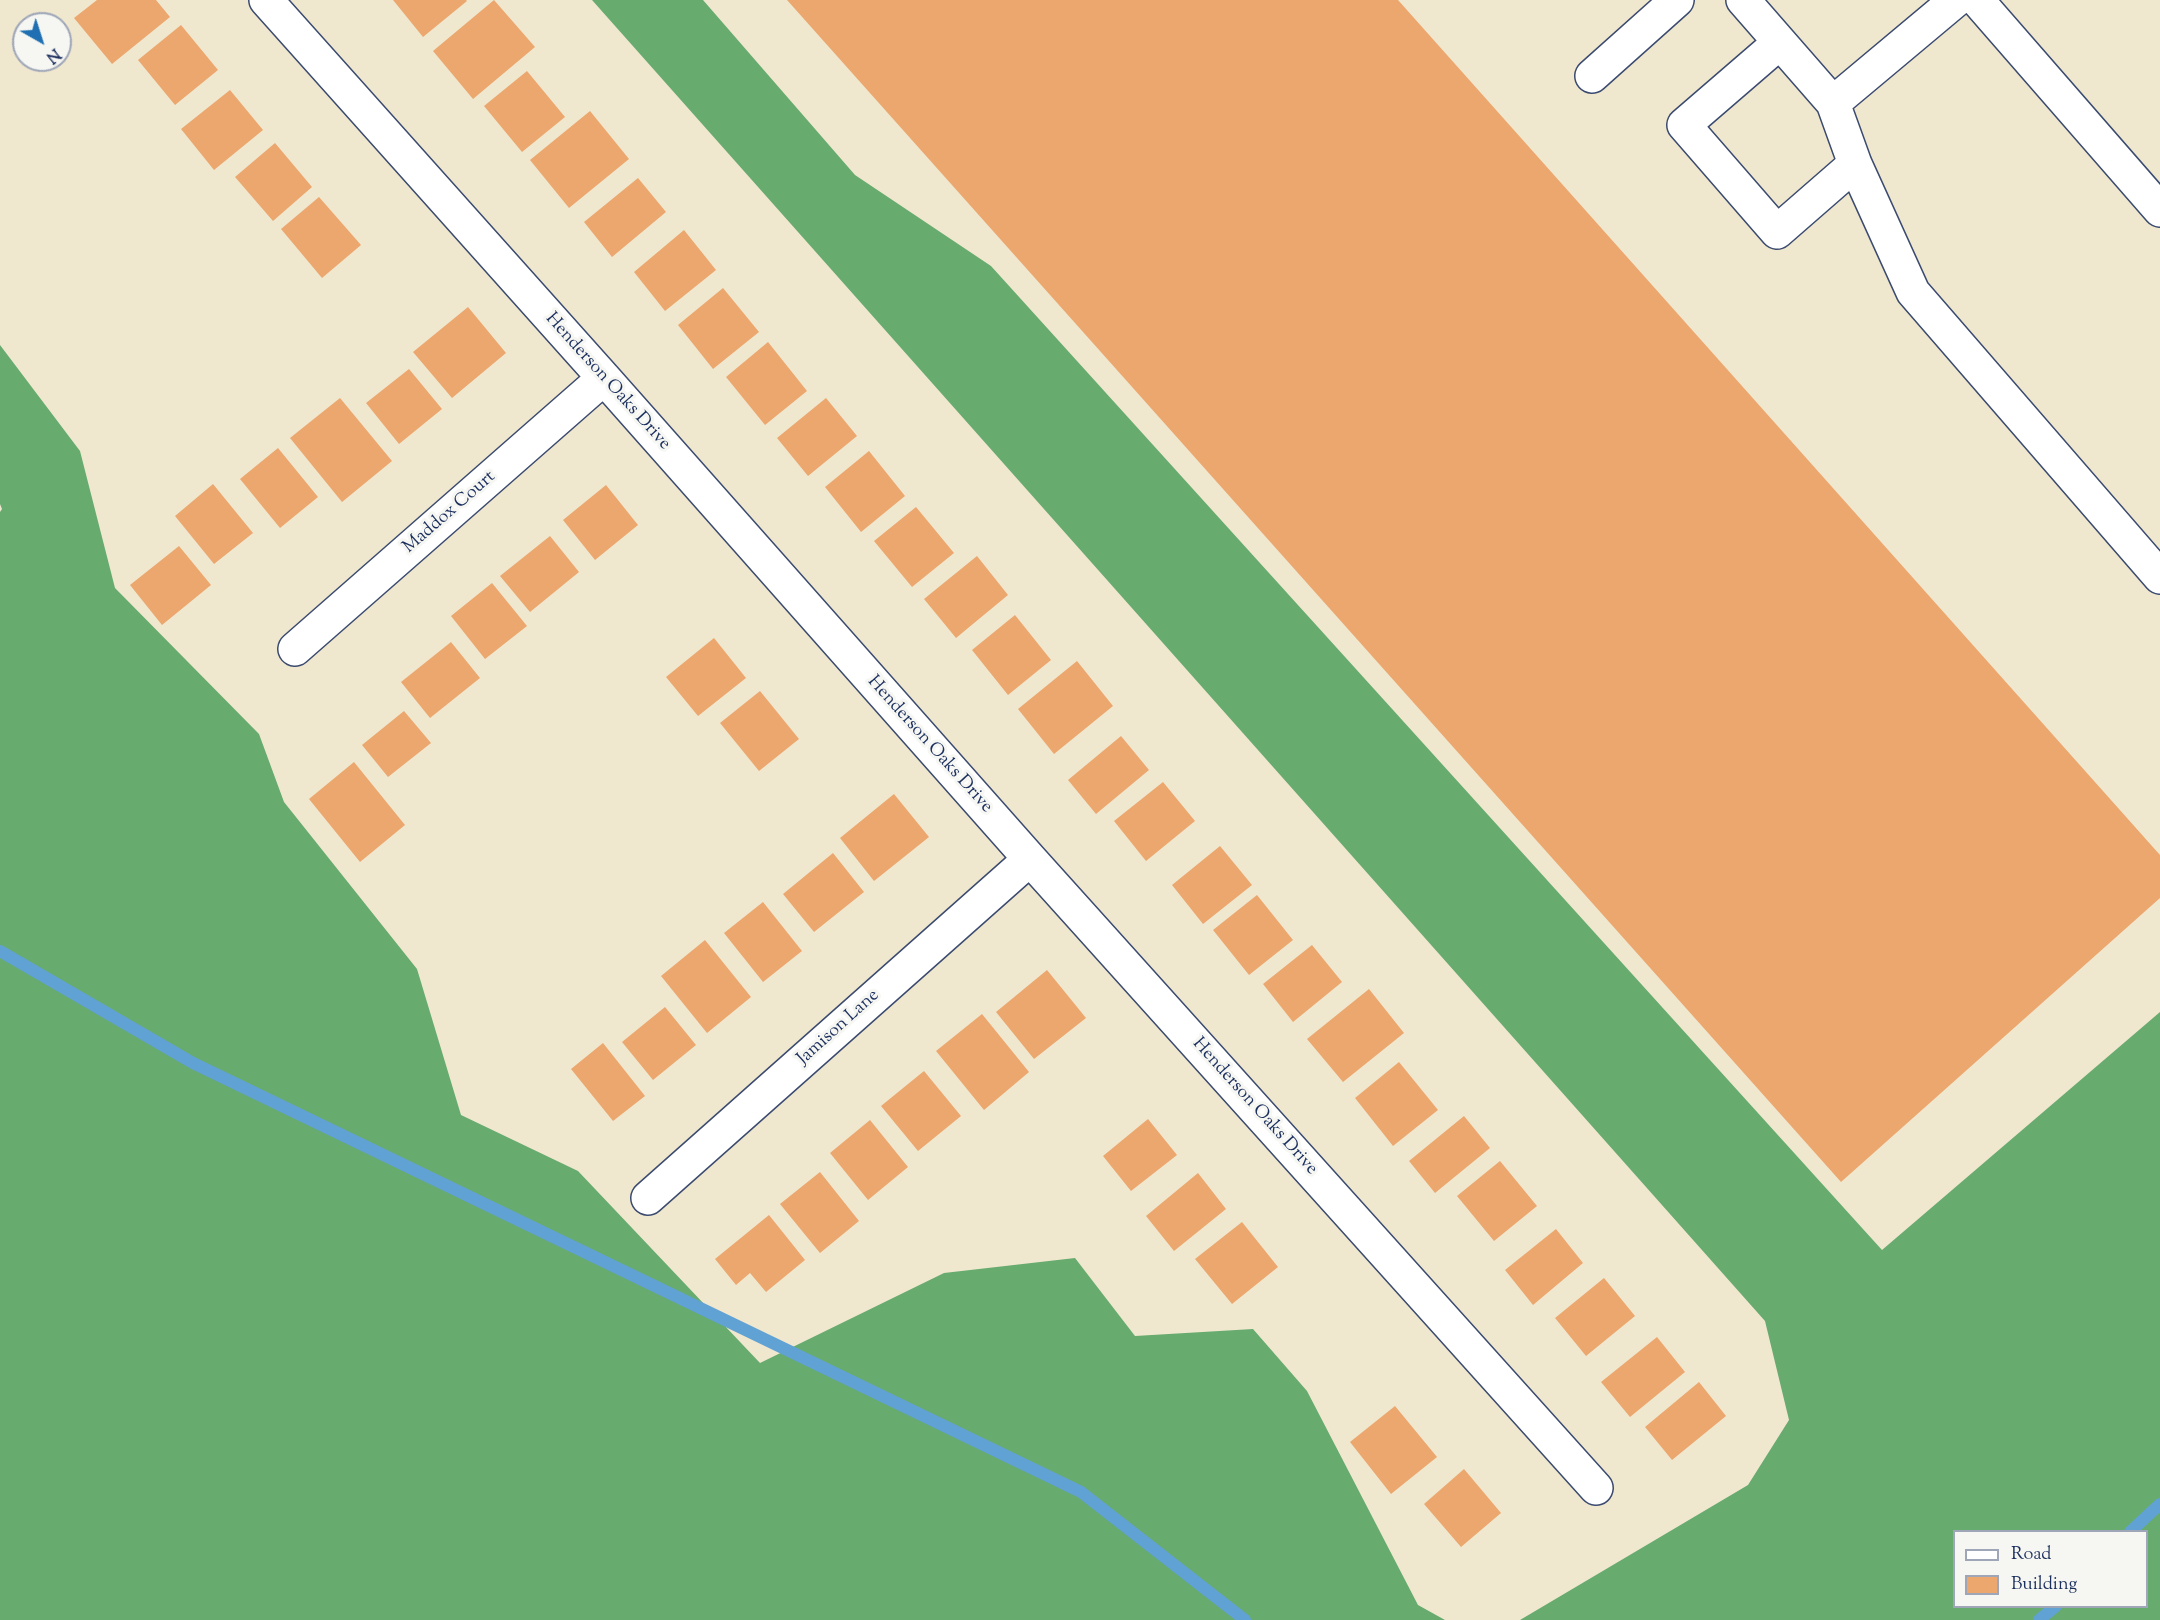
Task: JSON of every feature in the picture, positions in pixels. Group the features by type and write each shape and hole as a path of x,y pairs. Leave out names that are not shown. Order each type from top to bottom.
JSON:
{"street":[{"name":"Henderson Oaks Drive","path":"266,0 1030,859 1596,1488"},
{"path":"1592,76 1677,0"},
{"path":"1743,0 1833,103 1855,164 1913,292 2160,577"},
{"path":"1833,103 1956,0"},
{"path":"1977,0 2160,210"},
{"path":"1779,43 1684,125 1776,232 1855,164"},
{"name":"Maddox Court","path":"295,649 604,378"},
{"name":"Jamison Lane","path":"648,1198 1030,859"}],"green space":[{"path":"592,0 703,0 855,175 991,266 1882,1250 2160,1012 2160,1620 1520,1620 1748,1485 1789,1420 1765,1321"},
{"path":"0,345 80,451 115,588 259,734 284,802 417,969 461,1115 578,1171 760,1363 944,1273 1075,1258 1135,1336 1253,1329 1307,1391 1418,1605 1445,1620 0,1620 0,512 2,509 0,504"}],"building":[{"path":"97,0 156,0 170,17 112,64 74,18"},
{"path":"393,0 466,0 467,1 423,37"},
{"path":"494,0 535,47 473,99 433,51"},
{"path":"787,0 1398,0 2160,855 2160,898 1841,1182"},
{"path":"181,25 218,70 175,105 138,60"},
{"path":"527,71 565,117 522,152 484,106"},
{"path":"230,90 263,130 214,170 181,129"},
{"path":"590,111 629,159 569,208 530,160"},
{"path":"275,143 312,187 273,221 235,177"},
{"path":"638,178 666,212 612,257 584,222"},
{"path":"319,197 361,245 322,278 281,229"},
{"path":"684,230 716,270 665,311 634,272"},
{"path":"723,288 759,332 713,369 678,325"},
{"path":"468,307 506,353 452,398 413,352"},
{"path":"768,342 807,391 765,425 726,377"},
{"path":"409,369 442,409 399,444 366,403"},
{"path":"340,398 392,461 342,502 290,438"},
{"path":"826,398 857,436 808,476 777,438"},
{"path":"278,448 318,497 280,528 240,479"},
{"path":"869,451 905,496 861,532 825,487"},
{"path":"213,484 253,533 214,564 175,516"},
{"path":"606,485 638,525 595,560 563,520"},
{"path":"916,507 954,553 912,587 874,541"},
{"path":"550,536 579,572 530,612 500,576"},
{"path":"179,546 211,585 162,625 130,585"},
{"path":"977,556 1008,595 956,638 924,599"},
{"path":"492,583 527,626 485,659 451,616"},
{"path":"1015,615 1051,660 1008,695 972,650"},
{"path":"714,638 746,678 698,716 666,677"},
{"path":"451,642 480,678 430,718 401,682"},
{"path":"1077,661 1113,706 1054,754 1018,709"},
{"path":"760,691 799,739 759,771 720,723"},
{"path":"404,711 431,743 388,777 362,745"},
{"path":"1121,736 1149,770 1096,814 1068,780"},
{"path":"354,762 405,825 360,862 309,799"},
{"path":"1163,782 1195,821 1146,861 1114,821"},
{"path":"894,794 929,837 874,881 840,838"},
{"path":"1220,846 1252,885 1203,924 1172,885"},
{"path":"833,853 864,892 814,932 783,894"},
{"path":"1257,895 1293,940 1249,975 1213,930"},
{"path":"763,902 802,951 763,982 724,933"},
{"path":"705,940 751,997 707,1033 661,976"},
{"path":"1312,945 1342,982 1293,1022 1263,984"},
{"path":"1047,970 1086,1018 1034,1059 996,1012"},
{"path":"1369,989 1404,1033 1343,1082 1307,1039"},
{"path":"665,1007 696,1045 653,1080 622,1042"},
{"path":"982,1014 1029,1072 984,1110 936,1051"},
{"path":"603,1043 645,1096 613,1121 571,1069"},
{"path":"1399,1062 1438,1110 1393,1146 1355,1098"},
{"path":"924,1071 961,1116 918,1151 881,1106"},
{"path":"1464,1116 1490,1148 1435,1193 1409,1161"},
{"path":"1148,1119 1177,1155 1131,1191 1103,1156"},
{"path":"870,1120 908,1167 868,1200 830,1153"},
{"path":"1500,1161 1537,1206 1494,1241 1457,1196"},
{"path":"820,1172 859,1221 820,1253 780,1204"},
{"path":"1198,1173 1226,1209 1174,1251 1146,1216"},
{"path":"769,1215 805,1260 766,1292 750,1273 736,1285 715,1259"},
{"path":"1242,1222 1278,1267 1232,1304 1195,1259"},
{"path":"1556,1229 1583,1263 1533,1305 1505,1270"},
{"path":"1604,1278 1635,1316 1586,1356 1555,1318"},
{"path":"1657,1337 1685,1372 1630,1417 1601,1382"},
{"path":"1699,1382 1726,1416 1672,1460 1645,1427"},
{"path":"1395,1406 1437,1457 1391,1494 1350,1442"},
{"path":"1464,1469 1501,1513 1461,1547 1424,1504"}],"waterway":[{"path":"0,951 193,1063 1081,1492 1245,1620"},
{"path":"2132,1530 2160,1504"},
{"path":"2039,1620 2054,1608"}]}
